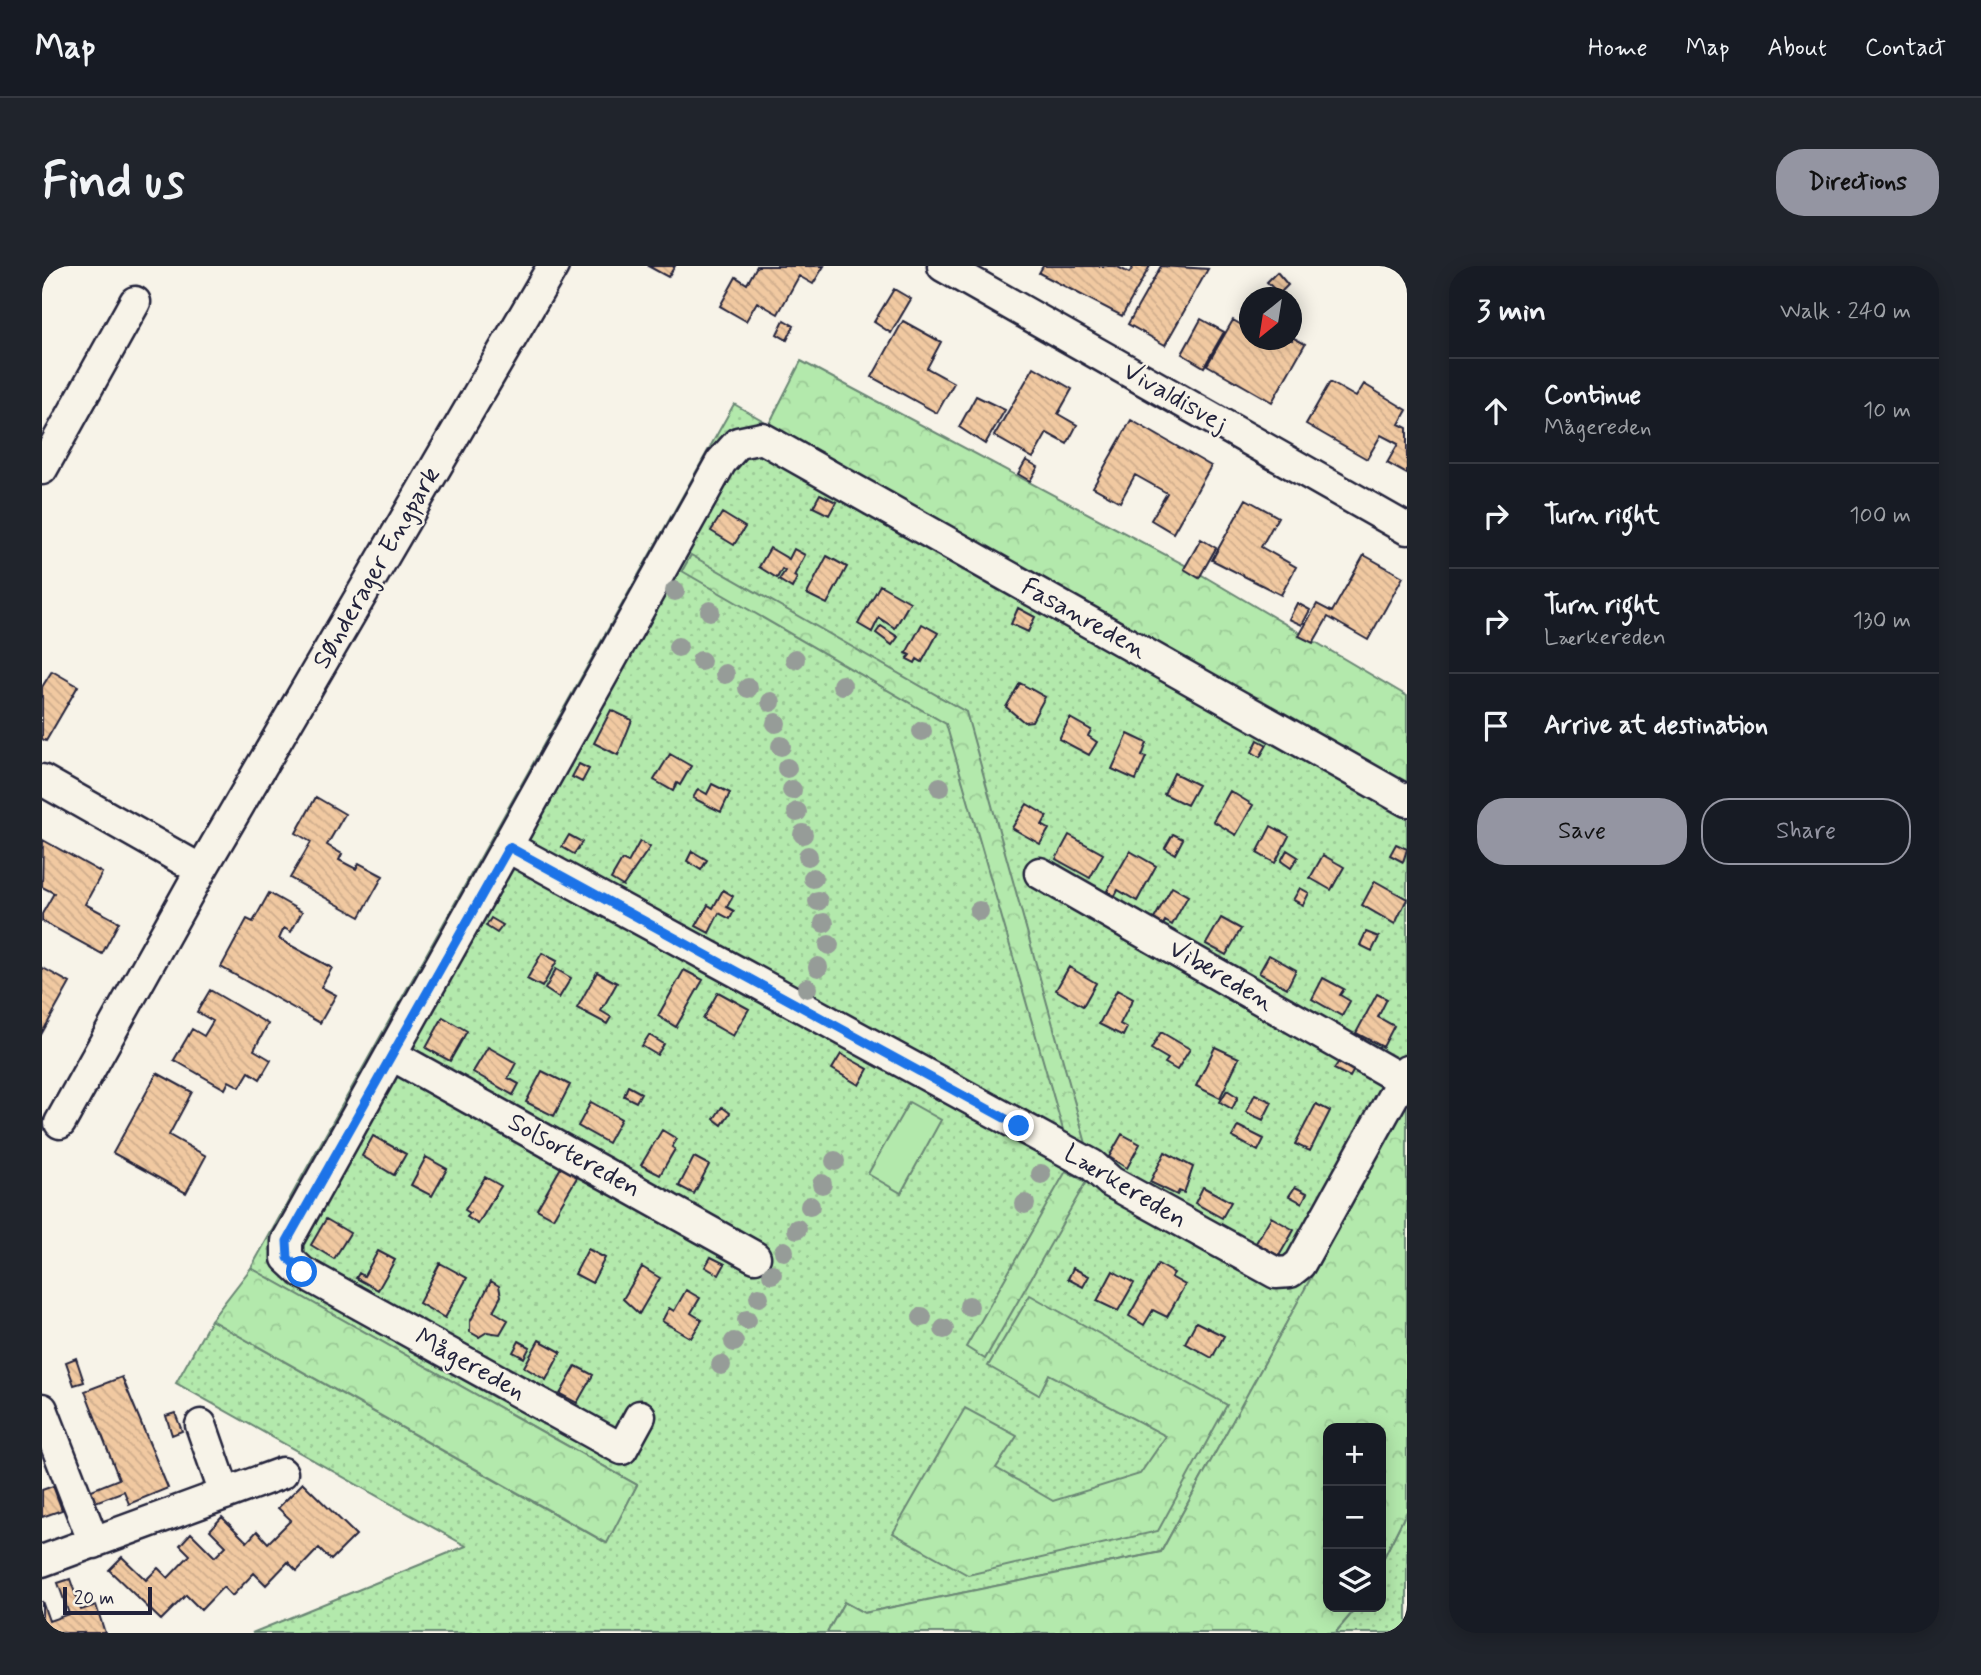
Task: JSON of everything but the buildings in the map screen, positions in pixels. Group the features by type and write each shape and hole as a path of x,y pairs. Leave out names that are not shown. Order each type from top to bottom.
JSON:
{"street":[{"name":"Sønderager Engpark","path":"60,1123 201,870 553,266"},
{"name":"Vivaldisvej","path":"943,266 1407,529"},
{"path":"42,469 135,302"},
{"name":"Fasanreden","path":"509,847 721,462 738,443 762,439 1407,800"},
{"path":"42,780 201,870"},
{"path":"392,1055 509,847"},
{"name":"Lærkereden","path":"509,847 1092,1165 1111,1182 1265,1267 1282,1273 1300,1264 1405,1076"},
{"name":"Vibereden","path":"1040,873 1405,1076"},
{"name":"Solsortereden","path":"392,1055 755,1257"},
{"name":"Mågereden","path":"392,1055 287,1241 288,1258 302,1272 622,1449 640,1416"},
{"path":"42,1409 94,1543"},
{"path":"201,1425 225,1494"},
{"path":"42,1561 282,1473"}],"green space":[{"path":"801,361 1185,565 1407,696 1407,786 769,424"},
{"path":"734,404 1407,786 1407,1104 1161,1552 864,1613 844,1602 827,1633 252,1633 466,1546 176,1383 211,1320 606,1543 637,1485 251,1268"},
{"path":"691,555 966,712 1090,1158 1068,1147 946,724 682,571"},
{"path":"909,1102 941,1120 901,1193 868,1174"},
{"path":"1407,1102 1407,1511 1386,1553 1386,1423 1323,1423 1323,1612 1353,1612 1335,1633 827,1633 844,1602 864,1613 1161,1552"},
{"path":"1066,1171 1086,1182 985,1359 966,1347"},
{"path":"251,1268 637,1485 607,1543 211,1320"},
{"path":"1030,1295 1227,1405 1158,1531 968,1575 893,1533 965,1408 1017,1436 996,1468 1053,1501 1140,1474 1166,1436 1049,1374 1039,1395 988,1366"},
{"path":"1407,1511 1407,1633 1335,1633 1353,1612 1386,1612 1386,1553"}],"route":[{"path":"302,1272 288,1258 287,1241 509,847 1019,1126"}]}
